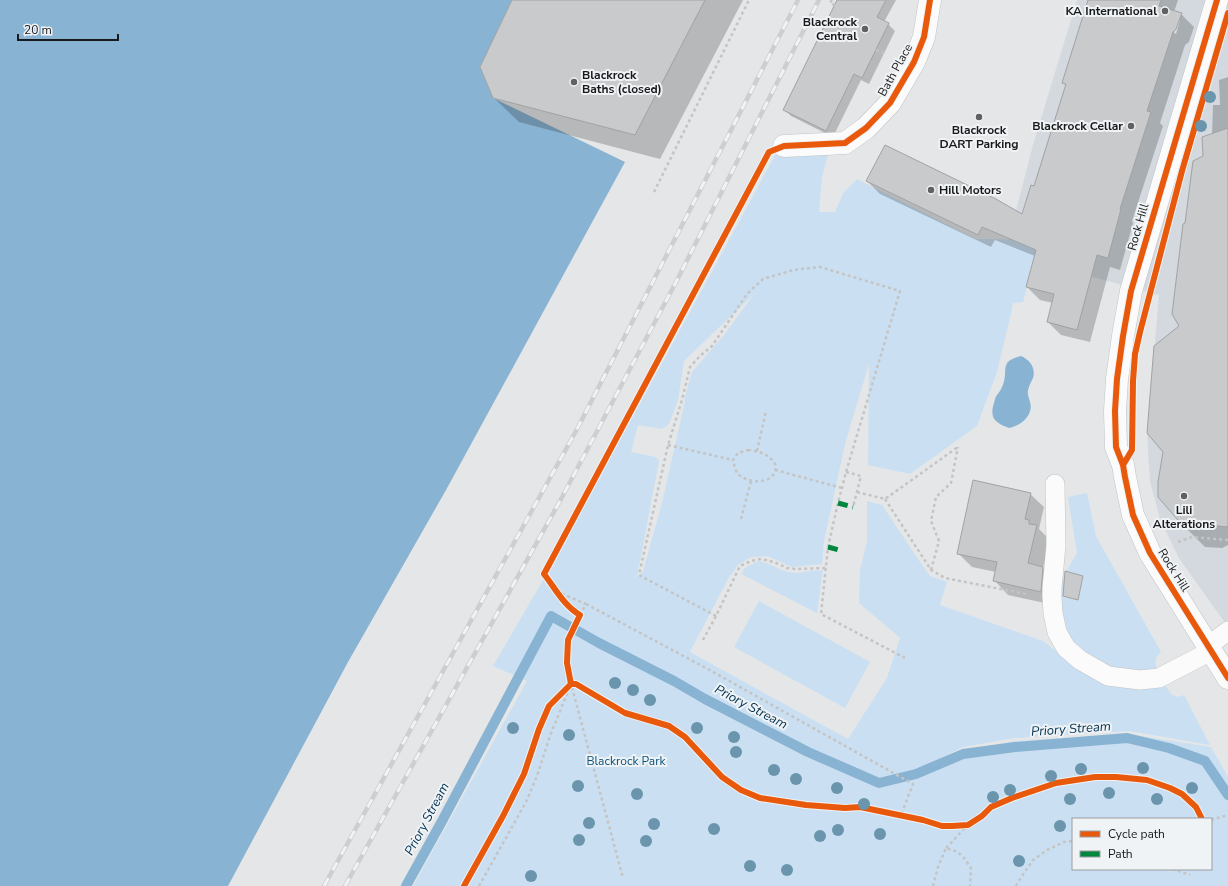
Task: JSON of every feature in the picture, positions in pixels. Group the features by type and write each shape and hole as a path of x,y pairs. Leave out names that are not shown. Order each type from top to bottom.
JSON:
{"street":[{"name":"Bath Place","path":"784,146 845,143 866,128 890,103 914,62 924,37 930,0"},
{"name":"Rock Hill","path":"1217,0 1131,291 1117,379 1115,411 1116,447 1123,465 1124,477 1133,515 1150,553 1228,678"}],"lane":[{"path":"1055,484 1056,545 1052,588 1053,613 1057,632 1066,648 1080,660 1108,676 1140,680 1159,678 1210,649 1228,631"}],"path":[{"path":"654,192 749,0"},
{"path":"832,0 830,3 835,5"},
{"path":"784,146 769,152 544,574 551,589 586,604 706,668 913,784 898,815 908,817"},
{"path":"716,616 639,575 668,445 682,400 690,367 712,346 747,294 763,279 793,270 820,267 900,291 842,488 828,547 821,614 905,658"},
{"path":"758,450 766,411"},
{"path":"668,445 733,460"},
{"path":"885,499 958,447 951,483 936,497 931,521 939,541 931,570"},
{"path":"748,450 758,450 771,458 776,466 774,475 756,482 751,481 738,473 733,460 738,453 748,450"},
{"path":"775,470 842,488"},
{"path":"846,472 861,476 853,507"},
{"path":"741,519 751,481"},
{"path":"857,492 885,499 931,570 945,578 1029,594 1052,588"},
{"path":"1150,553 1192,537 1228,540"},
{"path":"703,640 740,566 751,560 761,559 774,562 787,568 826,568"},
{"path":"580,615 586,604"},
{"path":"568,640 567,663 623,878"},
{"path":"560,695 573,684"},
{"path":"479,886 526,802 537,776 550,736 573,684"},
{"path":"1212,820 1228,815"},
{"path":"933,886 938,867 946,848 968,825 975,820"},
{"path":"958,826 968,825"},
{"path":"1016,886 1033,860 1047,850 1064,842 1072,841"},
{"path":"946,848 958,852 964,858 970,868 970,886"},
{"path":"1175,870 1191,875"}],"shaded area":[{"path":"1077,0 1228,0 1228,627 1179,558 1160,519 1150,481 1147,433 1159,295 1005,253 1033,145"}],"green space":[{"name":"Blackrock Park","path":"785,153 821,153 828,155 822,177 819,212 835,212 843,193 857,179 976,239 1003,239 1038,245 1023,302 1013,303 997,372 977,426 910,474 868,465 869,364 846,440 824,541 822,564 792,567 767,556 751,557 738,565 728,579 690,652 848,739 887,678 900,638 859,603 860,570 867,542 867,501 882,505 930,576 947,582 940,605 1043,641 1077,667 1105,685 1163,683 1172,695 1179,697 1184,695 1210,745 1129,731 1014,738 963,747 916,770 966,750 1015,741 1128,734 1211,747 1228,777 1228,886 413,886 527,681 493,666 557,556 775,155","holes":["754,294 724,335 692,372 684,400 662,503 643,571 637,577 659,461 656,457 631,452 638,425 662,429 669,424 678,400 684,361"]},
{"path":"1087,493 1096,536 1161,652 1157,656 1155,663 1159,670 1158,671 1119,670 1097,661 1073,642 1061,623 1061,580 1077,553 1068,497"},
{"path":"758,561 787,572 799,573 823,570 817,613 741,574 745,568"},
{"path":"759,601 870,662 845,708 734,647"}],"water":[{"path":"0,0 512,0 480,67 493,98 625,162 446,490 348,662 228,886 0,886"},
{"path":"1021,356 1030,362 1034,371 1028,392 1031,407 1026,419 1018,425 1009,428 997,422 992,413 996,397 1004,381 1007,364 1014,358"}],"building":[{"name":"Blackrock Baths (closed)","path":"512,0 705,0 635,135 493,98 480,67"},
{"path":"837,0 886,0 877,17 889,23 862,78 854,74 826,131 783,110"},
{"path":"1088,0 1161,0 1159,6 1182,13 1176,29 1173,32 1147,111 1151,112 1120,209 1108,258 1097,255 1077,330 1047,322 1054,294 1026,287 1036,250 982,227 978,235 866,181 885,145 996,199 1022,214 1031,185 1034,186 1066,84 1062,83"},
{"path":"1228,128 1228,527 1208,525 1202,529 1184,527 1158,497 1158,482 1163,452 1147,433 1154,346 1179,326 1172,314 1183,224 1185,223 1193,161 1203,156 1202,137"},
{"path":"973,480 1031,493 1025,519 1029,520 1029,524 1037,525 1028,563 1043,567 1041,592 993,581 997,562 957,554"},
{"path":"1065,571 1083,576 1078,600 1063,596"}],"waterway":[{"name":"Priory Stream","path":"406,886 551,616 599,643 808,752 879,783 916,774 963,754 1015,747 1127,738 1169,748 1205,761 1228,795"}],"railway":[{"path":"324,886 576,431 798,0"},
{"path":"345,886 560,501 675,284 819,0"}],"marked path":[{"path":"838,503 853,507"},
{"path":"828,547 839,550"}],"cycle path":[{"path":"571,684 567,663 568,640 580,615 564,602 544,574 769,152 784,146 845,143 866,128 890,103 914,62 924,37 930,0"},
{"path":"1217,0 1131,291 1117,379 1115,411 1116,447 1123,465 1133,515 1150,553 1228,678"},
{"path":"1123,465 1132,450 1133,381 1135,354 1140,332 1182,171 1228,13"},
{"path":"571,684 576,684 625,713 669,726 685,737 722,777 741,790 760,798 806,805 845,808 860,807 923,820 942,826 952,826 968,825 982,816 991,807 1056,783 1095,777 1116,777 1147,780 1170,788 1182,794 1196,807 1202,818"},
{"path":"464,886 503,816 524,774 539,729 549,706 571,684"}],"place":[{"name":"KA International","path":"1165,11"},
{"name":"Blackrock Central","path":"865,29"},
{"name":"Blackrock Baths (closed)","path":"574,82"},
{"name":"Blackrock DART Parking","path":"979,117"},
{"name":"Blackrock Cellar","path":"1131,126"},
{"name":"Hill Motors","path":"931,190"},
{"name":"Lili Alterations","path":"1184,496"}]}
